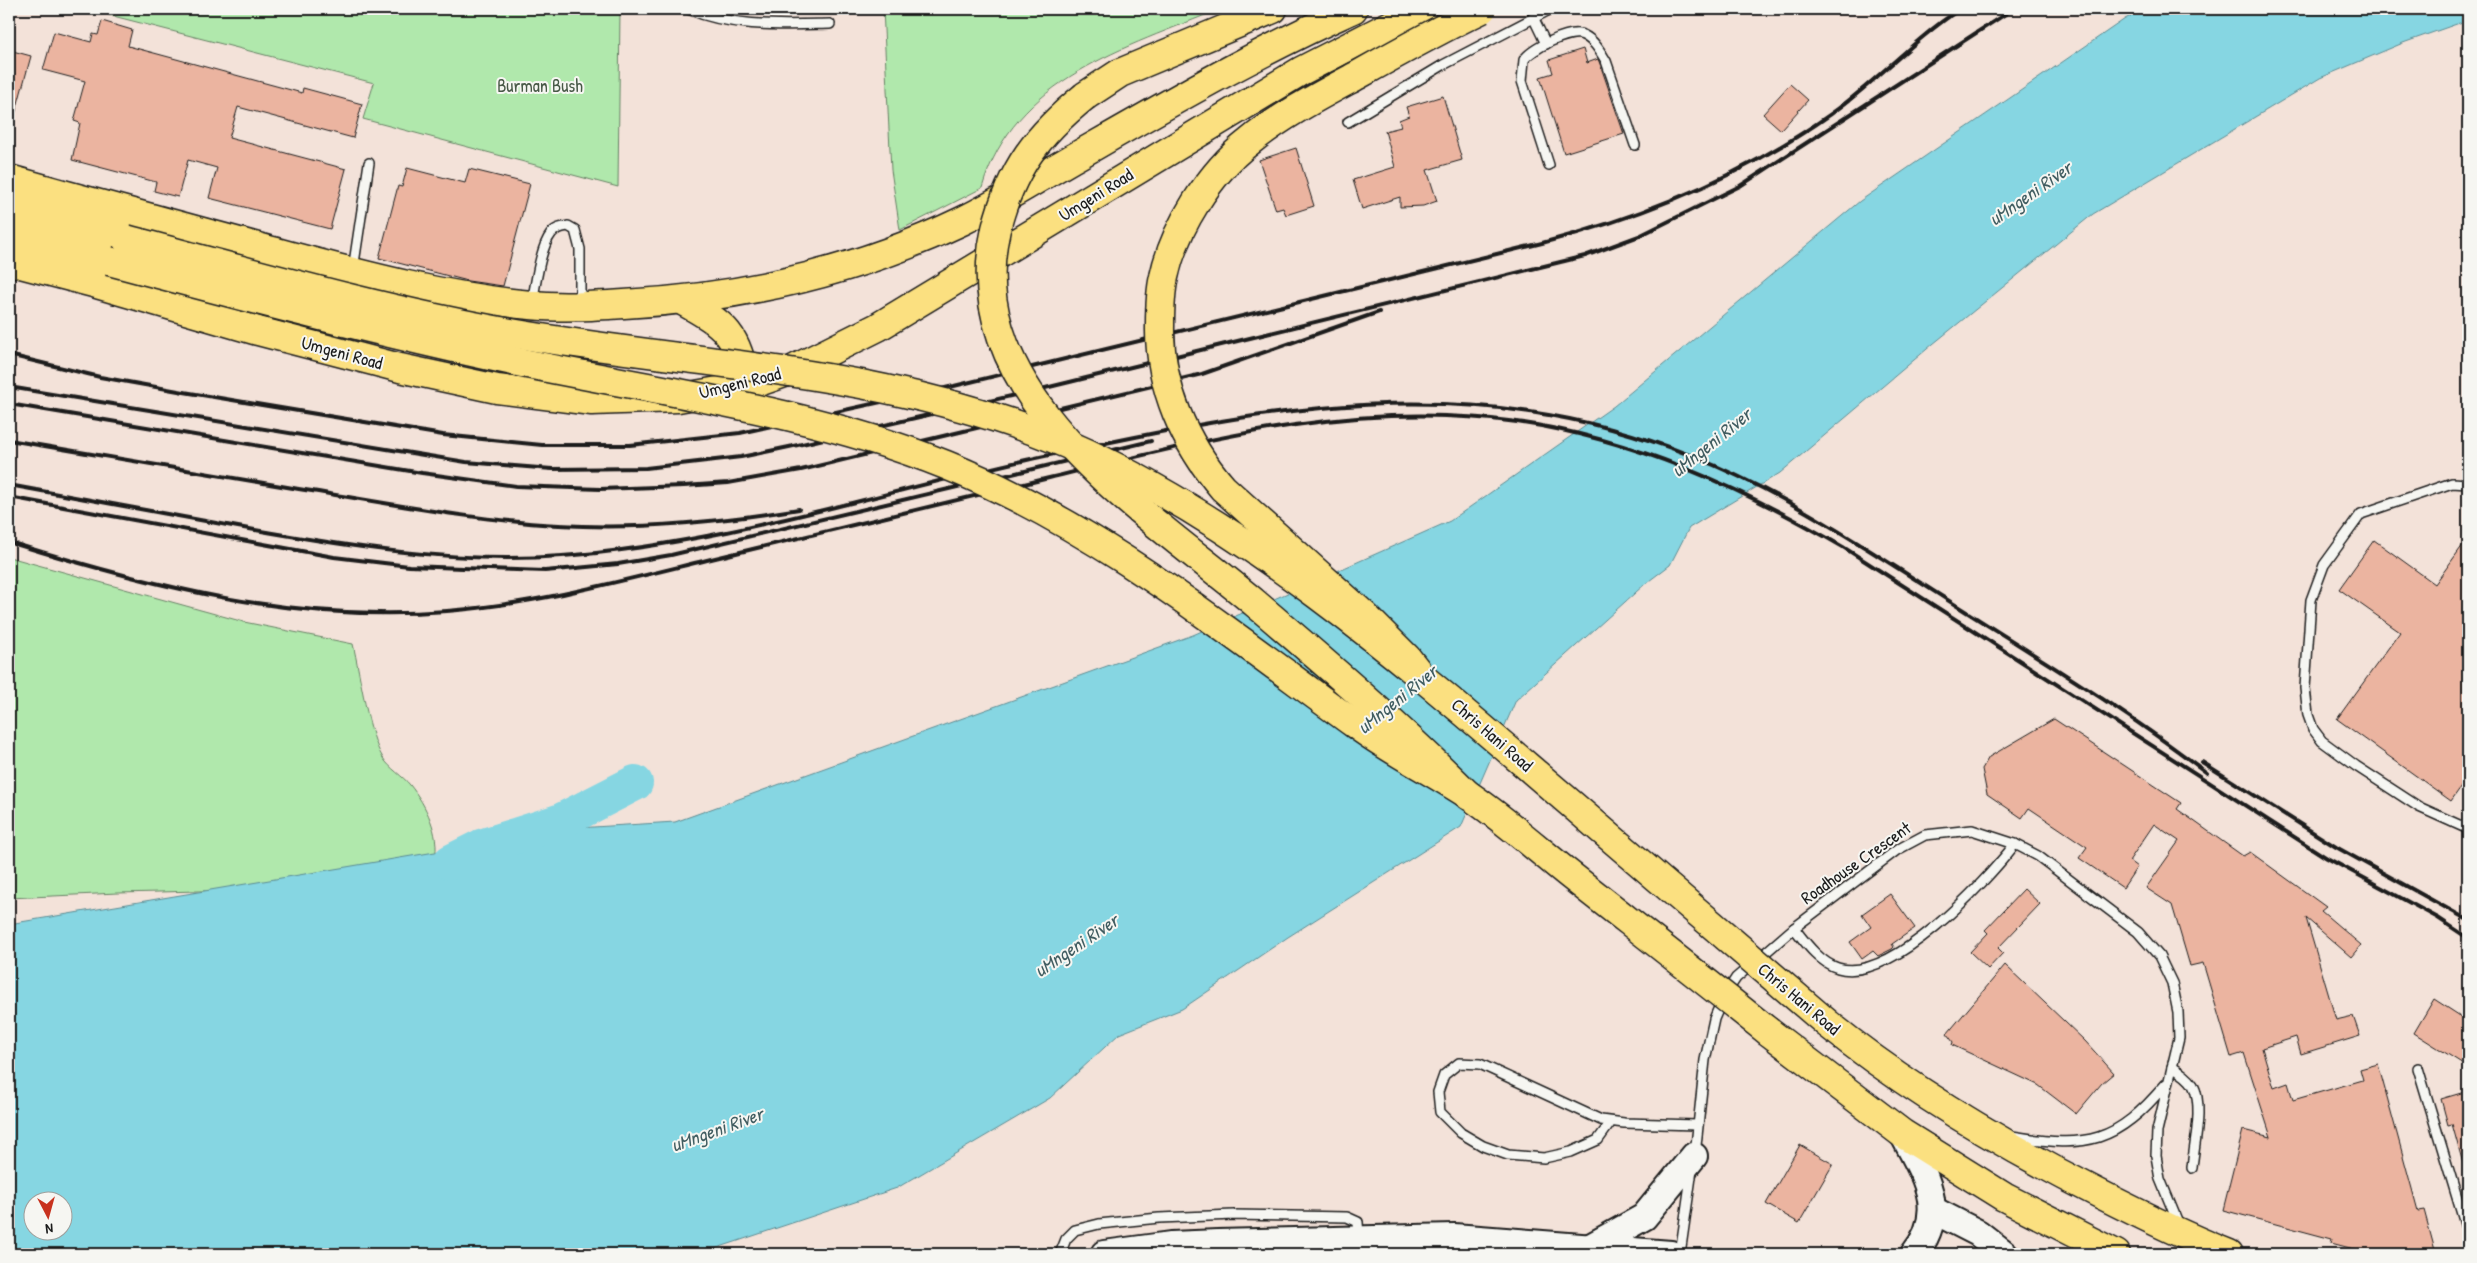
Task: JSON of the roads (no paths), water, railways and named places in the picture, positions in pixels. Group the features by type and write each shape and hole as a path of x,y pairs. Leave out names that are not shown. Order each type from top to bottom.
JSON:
{"main road":[{"path":"1273,9 1120,73 1080,100 1044,133 1019,167 1007,191 1000,213 991,263 992,300 996,320 1003,345 1012,365 1059,432 1072,447 1161,527 1255,603 1384,715 1469,796 1769,1032 1903,1134 2004,1197 2116,1254"},
{"path":"9,179 142,217 353,273 466,296 531,305 580,307 681,300 736,293 785,283 834,271 899,249 964,220 1284,41 1353,9"},
{"name":"Umgeni Road","path":"9,261 98,284 277,336 400,368 497,389 592,401 678,398 747,386 790,371 878,327 1301,71 1422,9"},
{"path":"1418,672 1381,632 1223,488 1207,470 1185,434 1164,376 1160,336 1162,293 1167,265 1190,214 1208,184 1243,147 1299,108 1482,9"},
{"path":"9,207 381,307 512,333 802,372 905,392 975,412 1085,452 1167,495 1280,568 1418,672"},
{"path":"9,234 383,333 523,363 695,395 796,418 879,442 945,465 1012,495 1087,536 1143,570 1384,746 1469,796"},
{"path":"681,300 708,315 730,334 737,345 747,386"},
{"name":"Chris Hani Road","path":"1418,672 1861,1051 1912,1087 2015,1150 2185,1236 2229,1254"},
{"path":"1903,1134 1925,1176 1933,1210 1931,1224 1914,1254"},
{"path":"1590,1247 1644,1217 1694,1156"},
{"path":"1933,1210 1962,1223 2005,1254"},
{"path":"1104,1254 1171,1246 1454,1237 1656,1253"}],"lane":[{"path":"688,9 715,19 753,24 830,24"},
{"path":"1348,122 1443,65 1551,9"},
{"path":"1533,17 1546,44"},
{"path":"1549,165 1522,81 1524,60 1527,55 1546,44 1573,34 1584,35 1594,42 1606,61 1635,145"},
{"path":"353,273 369,164"},
{"path":"531,305 545,246 550,234 556,229 568,226 575,230 580,249 580,307"},
{"path":"2468,484 2452,483 2361,514 2324,565 2311,600 2305,688 2308,715 2313,729 2322,741 2356,766 2419,806 2468,829"},
{"name":"Roadhouse Crescent","path":"1680,1254 1705,1060 1714,1019 1723,998 1736,978 1794,928 1897,850 1925,835 1972,830 2014,844 2038,856 2138,932 2160,956 2172,983 2178,1012 2179,1038 2157,1131 2156,1156 2160,1179 2185,1236"},
{"path":"1794,928 1811,948 1836,968 1849,971 1873,966 1888,959 1948,917 1995,870 2014,844"},
{"path":"1612,1122 1598,1140 1571,1152 1544,1158 1508,1155 1483,1146 1461,1133 1440,1112 1438,1092 1444,1075 1459,1063 1480,1064 1590,1116 1612,1122 1698,1125"},
{"path":"2172,1067 2192,1084 2198,1099 2192,1168"},
{"path":"2418,1068 2468,1234"},
{"name":"Roadhouse Crescent","path":"1985,1131 2054,1141 2078,1142 2100,1137 2117,1131 2134,1117 2168,1082"},
{"path":"1060,1254 1069,1235 1084,1226 1160,1218 1234,1215 1347,1217 1358,1222 1359,1239"}],"water":[{"name":"uMngeni River","path":"2144,9 2468,9 2468,20 2403,43 2320,78 2093,214 1933,344 1780,473 1689,528 1670,565 1645,584 1516,700 1461,827 1288,937 1182,1009 1119,1034 1050,1098 897,1188 699,1254 9,1254 9,924 577,828 675,822 1193,635 1450,521 1614,406 1860,201 2125,19"}],"waterway":[{"path":"451,862 481,847 559,822 635,783"}],"railway":[{"path":"9,355 100,377 443,435 542,445 630,445 740,433 954,386 1542,243 1618,220 1729,175 1798,136 1848,102 1926,34 1960,9"},
{"path":"9,387 466,462 552,469 646,468 741,457 1037,390 1585,256 1639,236 1740,186 2013,9"},
{"path":"9,404 422,473 516,486 600,489 684,486 728,483 801,470 1202,374 1379,312"},
{"path":"9,485 359,547 480,558 521,558 622,550 682,541 742,529 1040,457 1123,439 1286,412 1367,405 1448,404 1528,412 1610,428 1692,456 1726,470 1791,503 1854,540 2078,683 2176,749 2207,773"},
{"path":"9,542 117,573 225,598 334,612 447,611 513,603 578,591 1165,450 1281,427 1397,416 1457,416 1517,422 1603,440 1645,453 1686,468 1726,486 1804,525 1843,547 2327,858 2438,918 2468,938"},
{"path":"9,440 426,510 526,523 649,526 739,518 799,509"},
{"path":"9,497 334,557 409,566 545,571 618,564 671,555 1151,441"},
{"path":"2202,762 2336,847 2468,920"}],"park label":[{"name":"Burman Bush","path":"540,86"}]}
